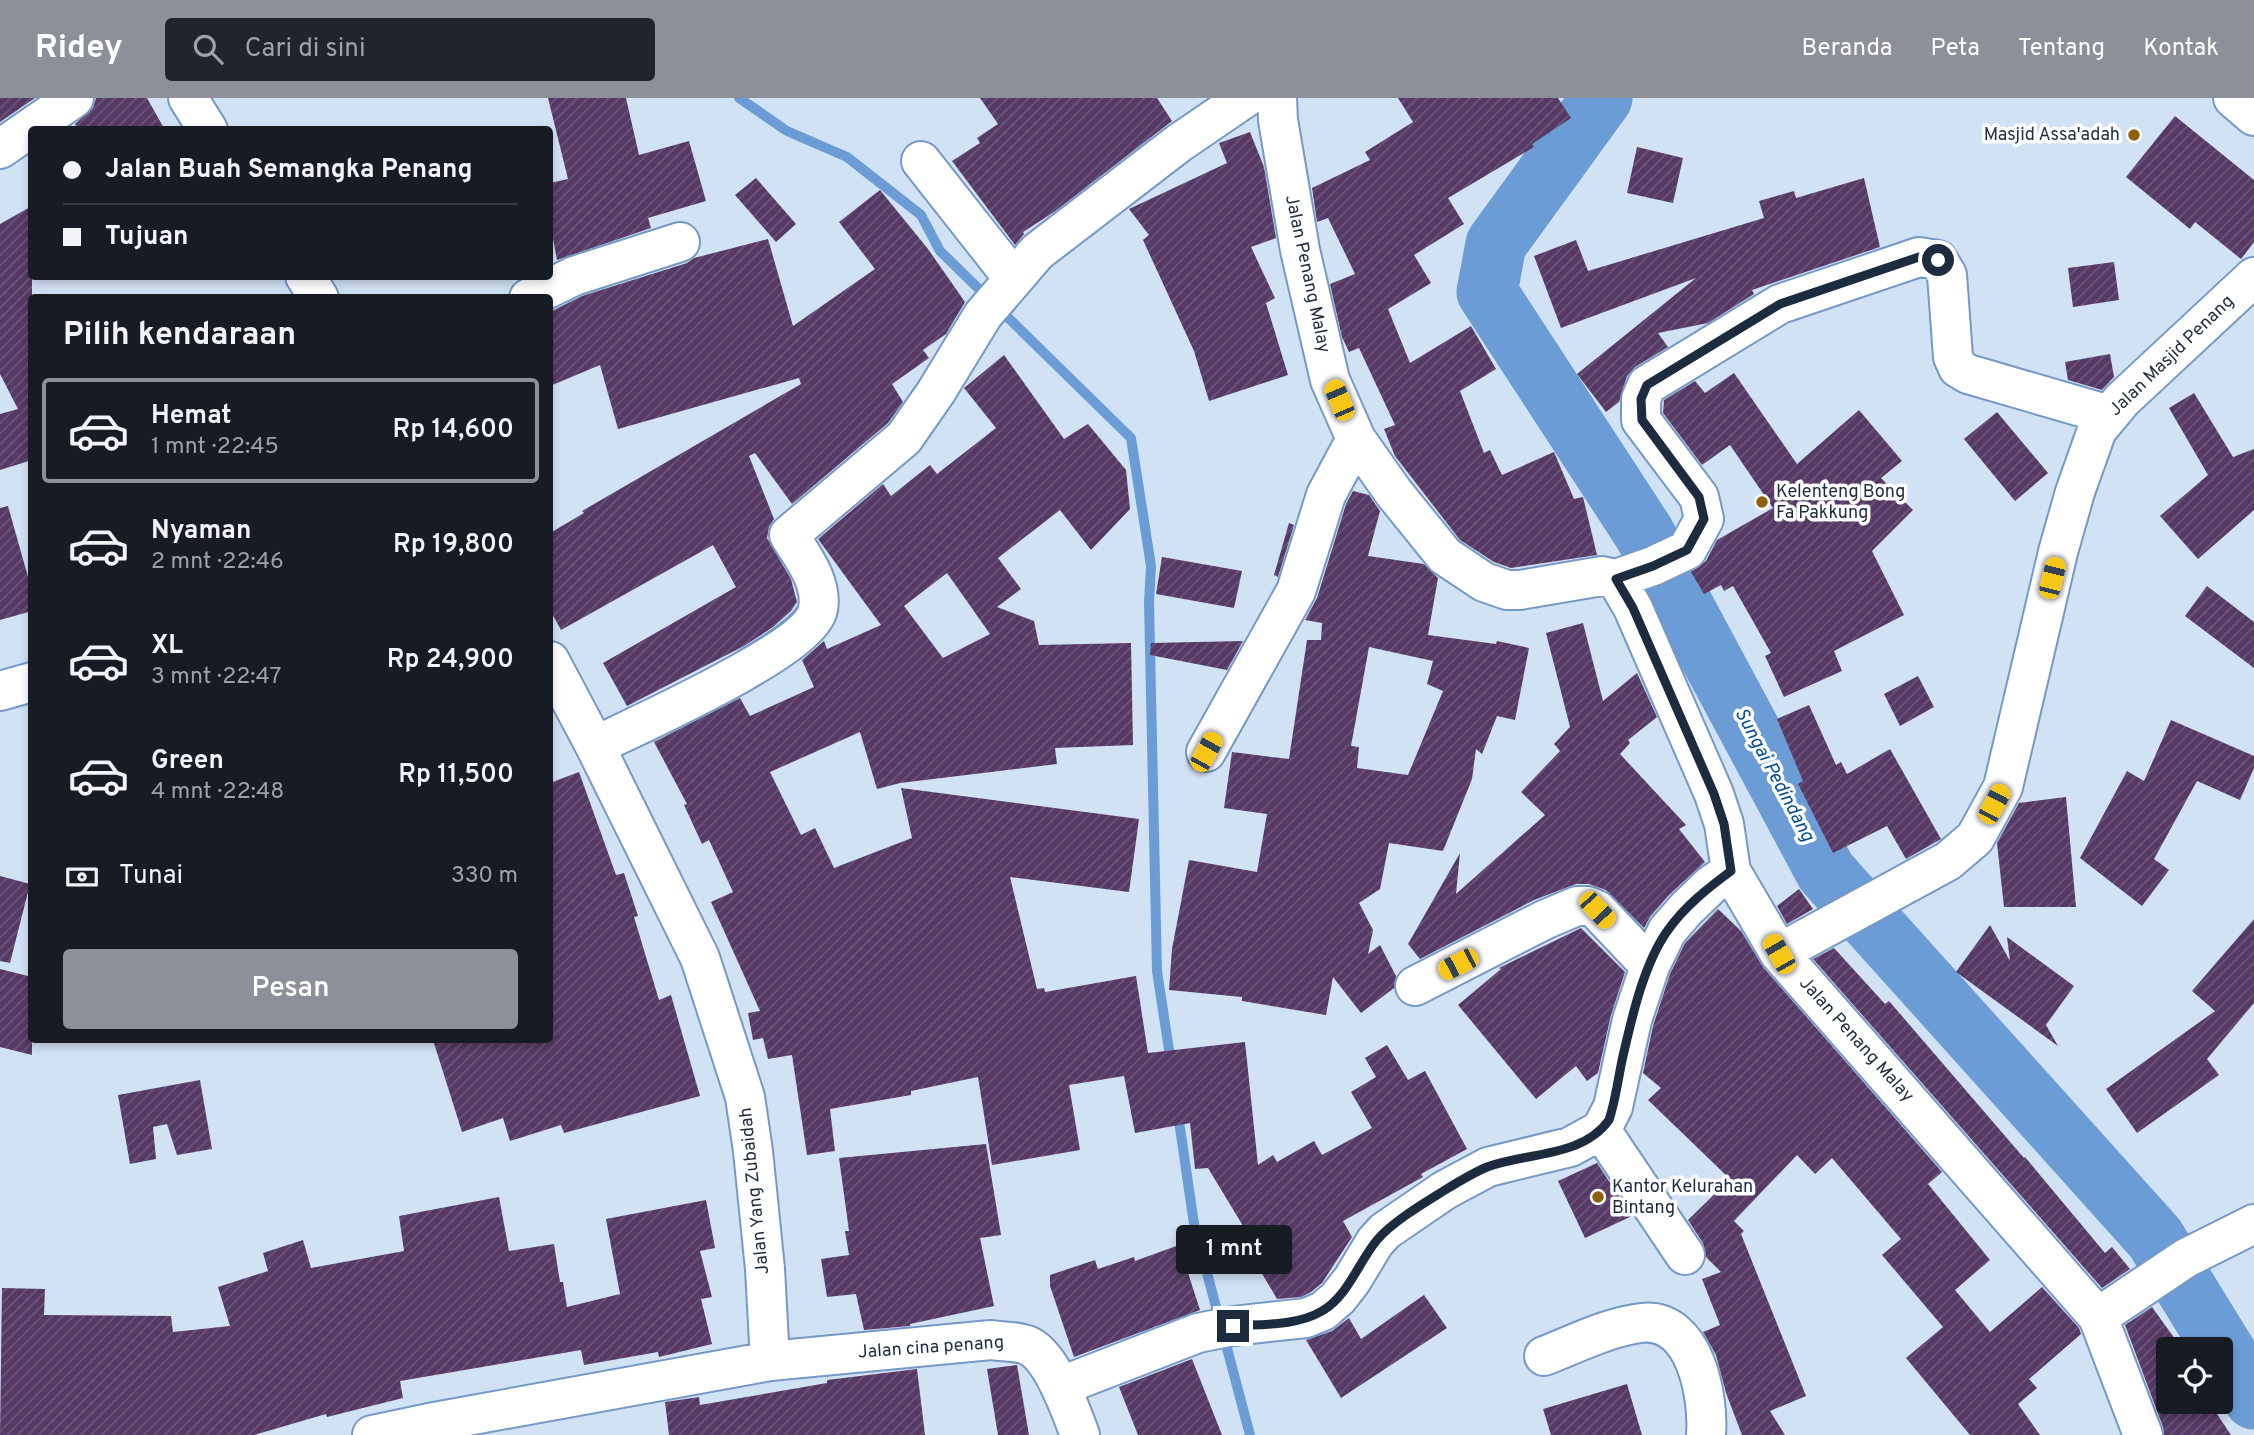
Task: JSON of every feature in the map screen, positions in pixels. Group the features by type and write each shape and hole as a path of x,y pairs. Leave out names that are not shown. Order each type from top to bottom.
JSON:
{"street":[{"path":"33,126 74,98"},
{"path":"188,98 206,126"},
{"path":"595,746 747,670 808,626 818,611 817,592 814,578 789,535 904,438 1000,294 1037,252 1179,144 1245,98"},
{"name":"Jalan Penang Malay","path":"1276,98 1300,250 1330,380 1356,439 1394,493 1445,556 1484,582 1507,590 1601,576 1616,579 1633,608 1714,794 1724,824 1731,871 1779,954 2098,1317 2143,1435"},
{"path":"2233,98 2254,116"},
{"path":"0,149 28,130"},
{"path":"921,161 1000,294"},
{"path":"537,294 574,276 680,242"},
{"path":"1616,579 1687,550 1704,519 1699,497 1642,420 1641,399 1647,385 1780,304 1919,257 1938,260 1947,275 1953,357 1958,368 1968,374 2109,415"},
{"name":"Jalan Masjid Penang","path":"1779,954 1948,861 1975,838 2003,787 2075,492 2097,430 2122,400 2254,277"},
{"path":"1206,752 1296,590 1326,495 1356,439"},
{"name":"Jalan Yang Zubaidah","path":"553,667 700,958 745,1097 763,1256 770,1361"},
{"path":"0,691 28,683"},
{"path":"1061,1386 1216,1329 1306,1318 1323,1311 1352,1280 1375,1242 1385,1231 1445,1190 1488,1167 1570,1147 1601,1130 1613,1107 1632,1020 1650,966 1667,932 1686,909 1731,871"},
{"path":"1415,986 1577,906 1588,906 1597,910 1650,966"},
{"path":"1601,1130 1685,1255"},
{"path":"2098,1317 2186,1258 2254,1224"},
{"path":"1544,1356 1642,1322 1656,1323 1667,1328 1680,1336 1698,1369 1705,1400 1706,1435"},
{"name":"Jalan cina penang","path":"770,1361 991,1340 1025,1344 1039,1354 1061,1386 1080,1435"},
{"path":"372,1435 770,1361"}],"building":[{"path":"0,98 35,98 0,122"},
{"path":"96,98 147,98 163,126 76,126 75,124 93,108"},
{"path":"548,98 626,98 639,155 689,141 706,201 648,218 651,228 557,260 553,238 553,182 568,179"},
{"path":"980,98 1157,98 1172,121 1054,212 1023,232 1015,245 952,161 980,143 977,138 998,124"},
{"path":"1398,98 1558,98 1571,118 1532,144 1534,147 1448,198 1464,224 1414,255 1431,283 1388,309 1410,363 1471,326 1496,369 1460,391 1484,453 1490,450 1502,475 1554,452 1574,499 1583,497 1597,555 1511,568 1494,562 1460,540 1395,456 1384,429 1395,425 1359,348 1349,352 1342,337 1330,284 1355,274 1328,218 1317,222 1312,188 1370,160 1365,152 1413,122"},
{"path":"2175,116 2254,180 2254,242 2241,259 2195,222 2190,229 2126,177"},
{"path":"1250,132 1264,167 1276,238 1251,247 1275,298 1266,303 1288,375 1209,401 1194,351 1143,240 1149,235 1129,209 1227,163 1219,143"},
{"path":"1637,147 1683,158 1673,203 1627,193"},
{"path":"756,178 796,224 776,242 735,195"},
{"path":"1864,178 1880,247 1752,290 1754,294 1708,323 1658,333 1668,347 1635,367 1627,376 1619,402 1606,412 1577,374 1696,278 1561,328 1534,256 1576,240 1588,271 1764,218 1759,201 1794,191 1796,198"},
{"path":"880,190 928,249 965,302 946,334 923,350 929,358 892,384 903,402 888,423 792,504 755,453 749,456 774,519 767,538 791,579 797,602 773,627 744,646 627,706 603,663 736,587 713,545 561,630 553,615 553,531 584,513 582,511 801,384 799,378 618,429 600,365 553,385 553,310 582,296 687,263 694,258 768,239 793,326 875,269 839,222"},
{"path":"28,208 28,280 32,280 32,294 28,294 28,461 0,470 0,414 18,409 0,374 0,224"},
{"path":"2114,262 2119,300 2073,307 2068,268"},
{"path":"2110,354 2114,377 2102,390 2068,380 2065,362"},
{"path":"1004,355 1064,439 1088,424 1126,470 1130,509 1091,550 1060,510 998,558 1021,589 997,607 1034,621 1039,645 1131,643 1133,745 1055,748 1057,764 900,783 877,789 860,732 770,772 801,835 815,828 834,868 912,838 901,788 1139,819 1129,892 1010,877 1037,989 1044,988 1045,992 1136,976 1148,1053 1245,1042 1258,1165 1273,1155 1277,1162 1314,1141 1322,1155 1372,1128 1351,1092 1376,1077 1365,1058 1387,1045 1408,1080 1425,1071 1467,1149 1421,1174 1423,1177 1343,1221 1352,1237 1322,1283 1301,1297 1277,1299 1250,1253 1257,1249 1208,1168 1195,1169 1190,1123 1135,1133 1124,1076 1069,1085 1080,1150 992,1165 978,1077 911,1091 911,1095 830,1109 835,1151 807,1155 792,1055 768,1059 763,1038 753,1040 748,1013 760,1011 711,902 733,892 709,840 702,844 684,805 687,804 654,742 740,698 750,716 814,687 802,660 824,641 827,649 881,625 818,539 883,484 891,496 930,465 937,474 996,428 964,388","holes":["947,573 990,634 943,658 904,606"]},
{"path":"1734,373 1797,464 1859,410 1902,461 1881,478 1913,510 1872,551 1904,615 1834,651 1842,671 1784,697 1765,656 1771,653 1733,586 1724,591 1721,585 1704,594 1691,572 1706,561 1717,540 1773,508 1730,445 1702,465 1663,413 1664,400 1695,381 1705,393"},
{"path":"2194,393 2233,457 2254,449 2254,510 2198,559 2160,516 2208,475 2169,408"},
{"path":"1997,412 2048,473 2015,501 1964,439"},
{"path":"1353,491 1369,495 1380,511 1368,556 1424,564 1438,578 1428,635 1496,644 1497,641 1529,648 1515,720 1497,716 1482,754 1476,749 1472,779 1443,851 1389,843 1380,889 1359,903 1373,930 1368,954 1380,945 1396,976 1394,988 1361,1013 1333,977 1326,1015 1242,1001 1242,997 1169,990 1172,949 1189,860 1257,872 1267,814 1224,808 1232,752 1289,759 1307,640 1321,640 1322,623 1305,620 1317,598 1346,504","holes":["1369,647 1433,661 1427,684 1443,691 1408,775 1357,768 1359,747 1351,746"]},
{"path":"8,506 28,577 28,612 0,620 0,508"},
{"path":"1289,523 1294,525 1278,577 1274,575"},
{"path":"1162,557 1242,571 1234,608 1156,594"},
{"path":"2207,586 2254,622 2254,668 2185,616"},
{"path":"1583,623 1603,701 1637,673 1657,717 1628,740 1630,743 1620,754 1686,825 1679,829 1705,862 1669,895 1644,928 1606,890 1589,884 1576,884 1534,900 1420,959 1408,944 1460,853 1456,894 1545,815 1521,792 1560,751 1554,744 1570,727 1546,633"},
{"path":"1243,641 1227,670 1150,655 1151,643"},
{"path":"1918,676 1934,707 1900,726 1884,694"},
{"path":"1809,705 1836,765 1841,762 1847,774 1890,749 1941,839 1906,859 1887,826 1833,853 1798,784 1803,781 1777,719"},
{"path":"2171,720 2254,756 2254,768 2240,800 2197,781 2154,859 2169,870 2142,906 2080,858 2127,771 2144,781"},
{"path":"579,772 616,875 624,873 659,1000 671,995 700,1096 564,1133 561,1125 510,1141 503,1118 462,1132 434,1043 553,1043 553,782"},
{"path":"2066,797 2076,907 2004,907 1997,843 2019,803"},
{"path":"0,876 28,883 28,892 10,963 0,961"},
{"path":"1799,889 1813,909 1787,924 1777,906"},
{"path":"1718,909 1741,931 1763,967 1942,1172 1928,1184 1990,1260 1955,1290 1990,1332 2042,1287 2079,1328 2081,1334 2029,1379 2037,1388 2018,1404 2040,1435 1970,1435 1906,1358 1943,1327 1882,1255 1901,1239 1832,1158 1815,1174 1797,1155 1734,1221 1744,1231 1741,1234 1806,1396 1770,1411 1785,1435 1742,1435 1726,1393 1716,1355 1703,1332 1720,1325 1702,1279 1721,1272 1706,1257 1703,1243 1688,1220 1730,1179 1648,1100 1661,1088 1643,1073 1653,1026 1670,974 1685,943"},
{"path":"2254,919 2254,1003 2207,1059 2219,1075 2137,1133 2106,1089 2215,1011 2192,991"},
{"path":"1990,925 2010,961 2007,937 2074,986 2046,1025 2058,1046 1956,972"},
{"path":"1581,928 1625,972 1611,1015 1598,1073 1587,1081 1576,1066 1536,1099 1458,1005 1501,969 1499,968"},
{"path":"1834,948 1885,1004 1889,1001 2105,1253 2112,1247 2130,1269 2102,1288 1813,959"},
{"path":"0,969 28,976 28,1043 32,1043 32,1055 0,1047"},
{"path":"200,1080 212,1149 177,1155 167,1124 153,1127 156,1159 130,1164 118,1095"},
{"path":"986,1144 1001,1235 980,1238 994,1306 910,1326 864,1330 856,1294 827,1297 821,1259 849,1255 845,1231 849,1231 839,1158"},
{"name":"Kantor Kelurahan Bintang","path":"1597,1163 1632,1216 1585,1238 1558,1181"},
{"path":"499,1197 509,1251 554,1244 567,1307 620,1294 606,1219 706,1200 715,1248 700,1251 712,1297 701,1299 712,1344 659,1357 658,1352 584,1365 581,1350 400,1381 403,1398 327,1417 326,1414 254,1435 0,1435 2,1288 45,1289 44,1315 171,1316 173,1332 230,1326 218,1287 268,1271 263,1253 303,1240 311,1268 404,1251 399,1216"},
{"path":"1179,1245 1200,1310 1074,1357 1050,1286 1050,1275 1095,1260 1098,1269 1134,1257 1135,1261"},
{"path":"1424,1295 1447,1328 1341,1398 1306,1340 1332,1331 1349,1318 1361,1339"},
{"path":"2152,1307 2174,1337 2156,1337 2156,1408 2125,1325"},
{"path":"1192,1359 1222,1435 1138,1435 1119,1387"},
{"path":"1017,1365 1029,1435 998,1435 987,1369"},
{"path":"917,1369 925,1435 669,1435 665,1402 699,1397 700,1405 827,1383 827,1380"},
{"path":"1627,1384 1642,1435 1551,1435 1543,1409"},
{"path":"2158,1414 2217,1414 2231,1435 2164,1435"}],"waterway":[{"path":"739,98 787,131 847,157 921,215 940,251 1131,438 1151,566 1149,602 1157,971 1171,1063"},
{"name":"Sungai Pedindang","path":"1602,98 1496,244 1487,292 1644,533 1826,872 2155,1238 2254,1399"},
{"path":"1178,1114 1194,1224 1250,1435"}],"place":[{"name":"Masjid Assa'adah","path":"2134,135"},
{"name":"Kelenteng Bong Fa Pakkung","path":"1762,502"},
{"name":"Kantor Kelurahan Bintang","path":"1598,1197"}],"route":[{"path":"1233,1326 1306,1318 1323,1311 1352,1280 1375,1242 1385,1231 1445,1190 1488,1167 1570,1147 1601,1130 1609,1120 1632,1020 1650,966 1667,932 1686,909 1731,871 1724,824 1714,794 1633,608 1616,579 1687,550 1704,519 1699,497 1642,420 1641,399 1647,385 1780,304 1919,257 1938,260"}]}
